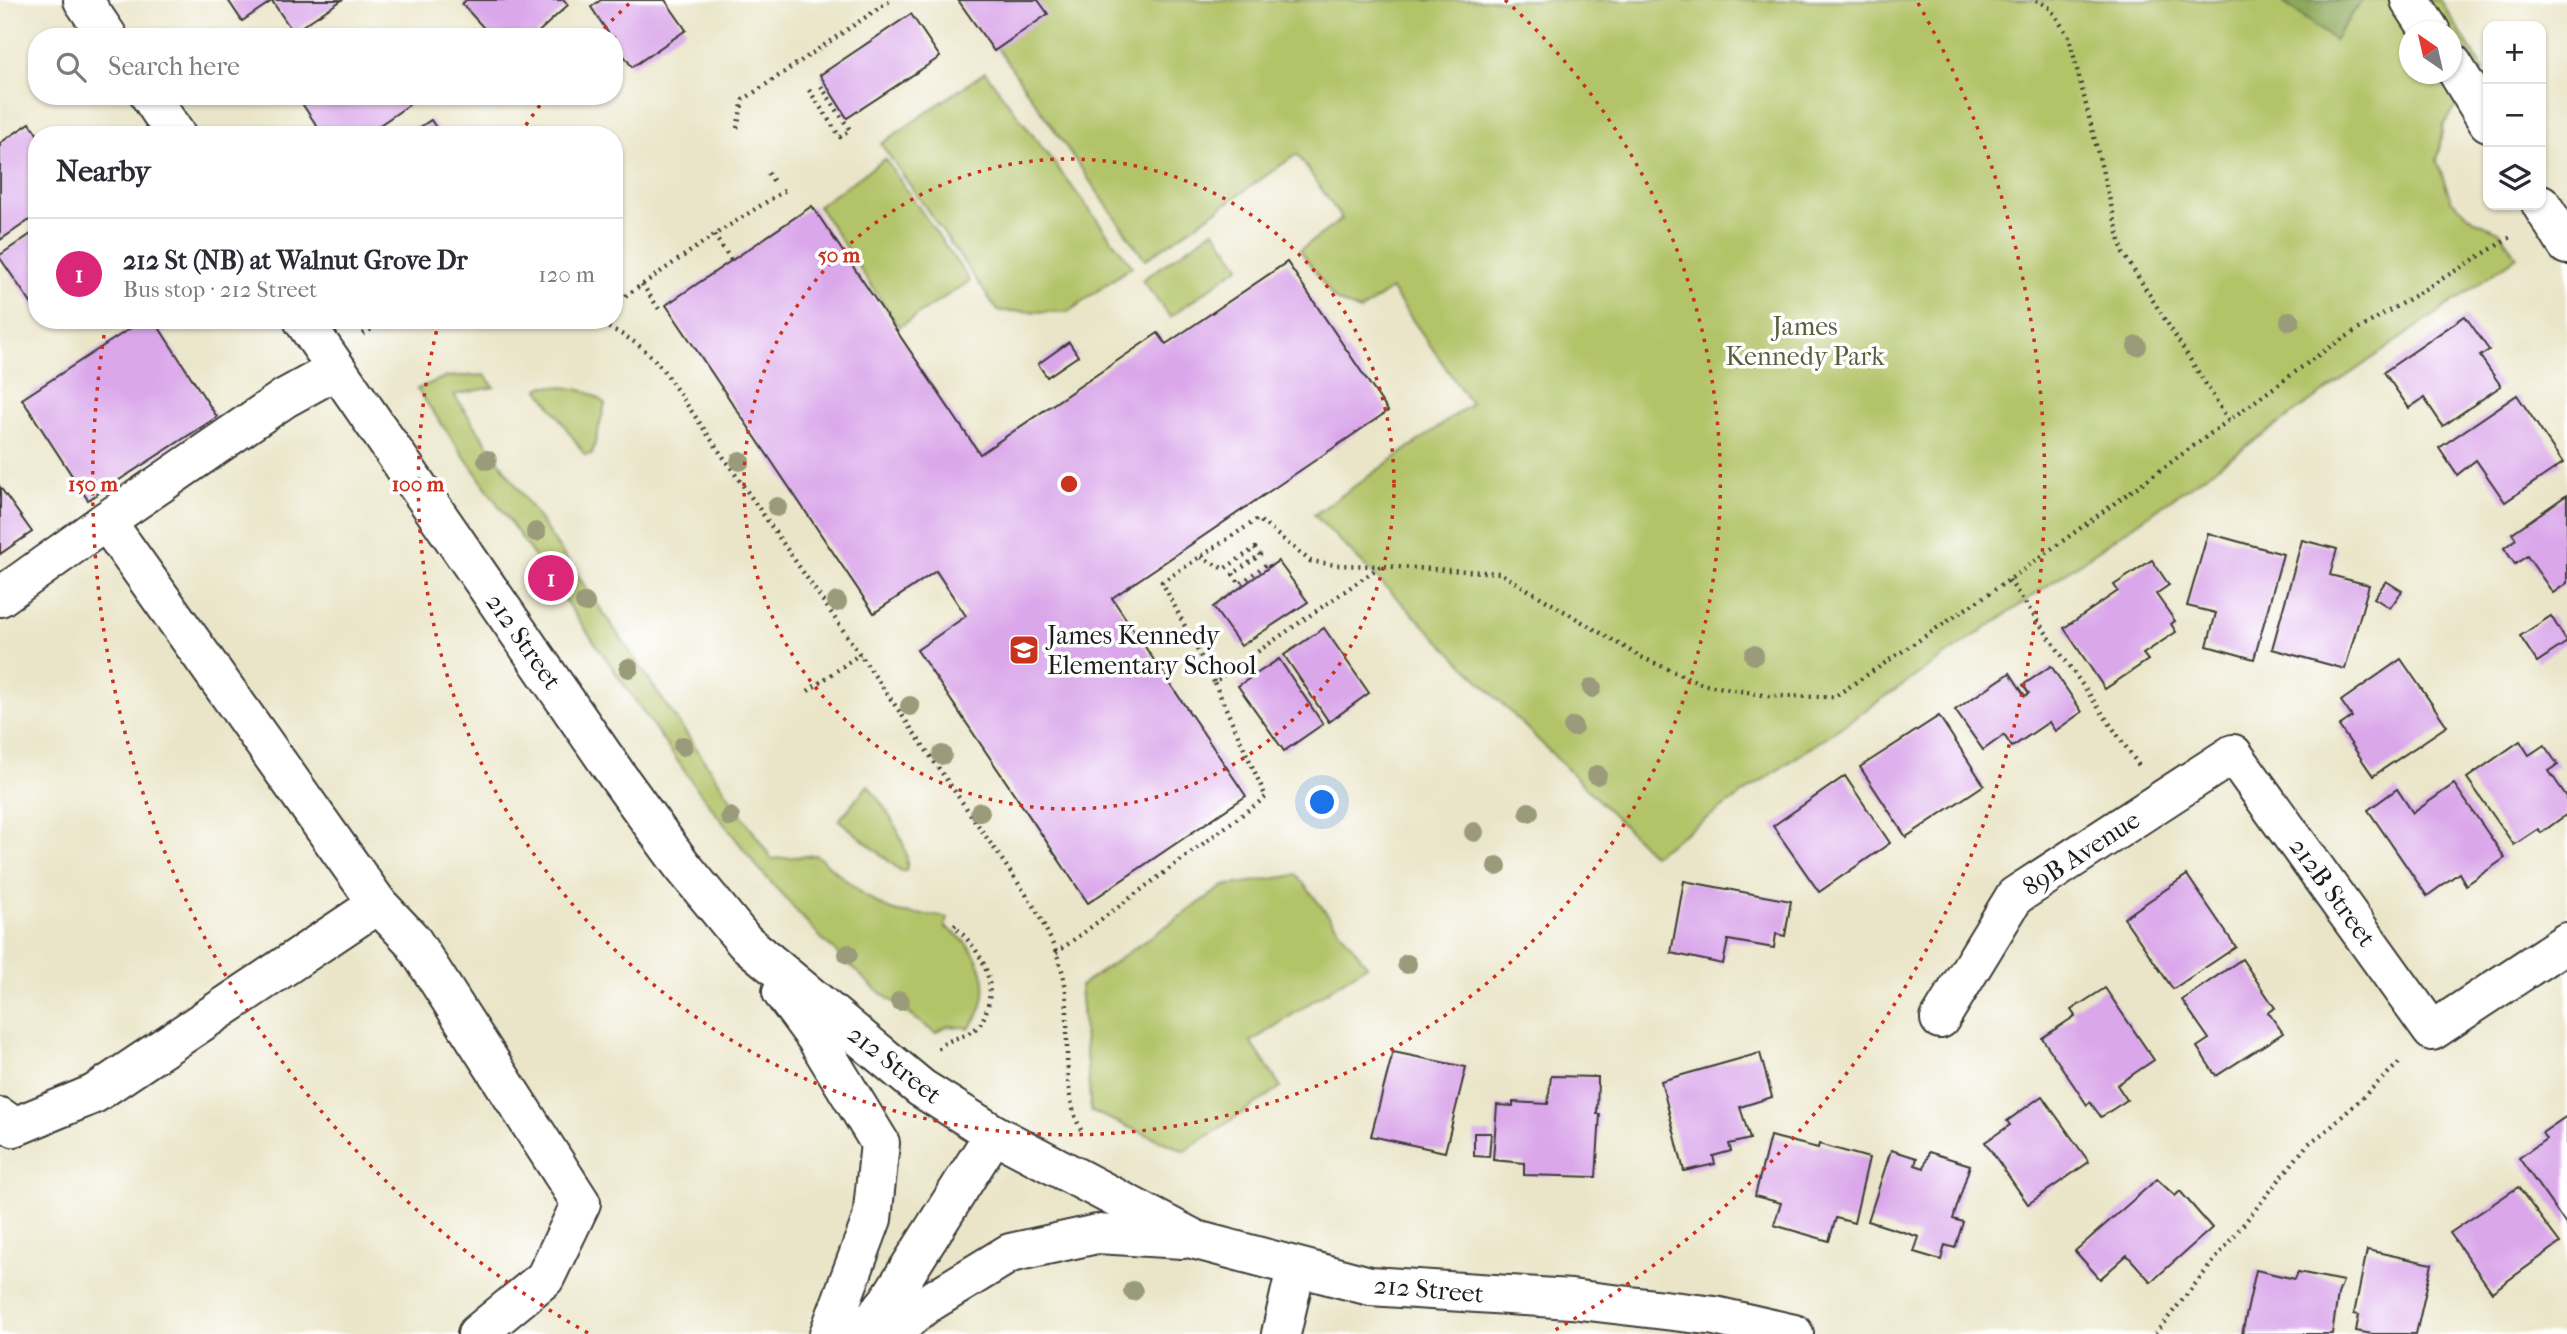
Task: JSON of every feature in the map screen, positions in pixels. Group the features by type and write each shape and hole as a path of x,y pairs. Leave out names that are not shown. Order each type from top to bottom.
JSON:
{"street":[{"path":"83,0 102,28"},
{"path":"2410,0 2424,21"},
{"path":"2462,79 2483,114"},
{"path":"156,105 170,126"},
{"name":"212 Street","path":"309,329 681,864 745,942 921,1088 994,1134 1196,1240 1370,1286 1597,1302 1715,1316 1794,1334"},
{"path":"0,597 285,398 336,370"},
{"path":"106,522 378,904 412,940 581,1203 545,1278 477,1334"},
{"name":"89B Avenue","path":"1940,1019 2015,896 2233,754"},
{"name":"212B Street","path":"2233,754 2432,1031"},
{"path":"0,1117 14,1127 94,1094 378,904"},
{"path":"745,942 816,1038 880,1143 872,1219 829,1334"},
{"path":"2432,1031 2567,942"},
{"path":"860,1334 889,1300 994,1134"},
{"path":"890,1334 925,1305 1010,1254 1097,1234 1196,1240"},
{"path":"1281,1334 1296,1268"}],"path":[{"path":"737,128 743,100 891,0"},
{"path":"2036,0 2050,8 2069,37 2123,253 2229,421"},
{"path":"808,90 840,137 850,130 821,86 825,84"},
{"path":"768,173 775,183"},
{"path":"623,298 787,189"},
{"path":"1056,953 1266,797 1214,682 1162,582 1258,519 1310,561 1336,565 1500,573 1640,657 1702,684 1768,695 1834,697 2009,580 2331,346 2552,221"},
{"path":"714,235 731,261"},
{"path":"642,284 661,312"},
{"path":"612,329 649,353 661,367 1034,906 1056,953 1066,989 1070,1093 1081,1130"},
{"path":"1200,557 1224,569 1255,548 1260,555 1233,574 1240,584 1268,563 1270,567"},
{"path":"1214,682 1381,566"},
{"path":"2009,580 2143,772 2165,798"},
{"path":"808,691 860,654"},
{"path":"921,1088 934,1053 945,1041 971,1032 982,1022 988,1005 990,982 972,942 954,926 958,922"},
{"path":"2155,1334 2308,1144 2330,1128 2432,1031"}],"green space":[{"name":"James Kennedy Park","path":"964,0 2440,0 2453,21 2399,21 2399,84 2462,84 2462,35 2483,71 2443,125 2437,161 2451,200 2476,221 2499,231 2517,257 2017,607 1653,855 1314,515 1471,404 1391,289 1360,311 1335,300 1300,250 1342,219 1297,154 1145,260"},
{"path":"2280,0 2362,0 2334,40"},
{"path":"985,72 1132,266 1068,312 998,311 881,144"},
{"path":"885,159 970,281 899,327 818,206"},
{"path":"1214,230 1240,266 1170,317 1142,280"},
{"path":"485,375 494,387 454,395 772,859 816,855 855,888 888,909 948,918 945,927 969,946 982,972 983,1001 969,1028 948,1026 935,1033 874,988 820,937 759,869 695,786 417,389 445,377"},
{"path":"544,386 584,391 605,404 592,454 585,455 539,389"},
{"path":"868,785 901,838 907,861 906,871 901,871 839,820"},
{"path":"1297,875 1367,965 1251,1042 1281,1087 1185,1151 1091,1111 1080,986 1224,886"}],"building":[{"path":"228,0 342,0 299,28 290,28 272,1 242,21"},
{"path":"466,0 564,0 568,5 543,28 484,28 462,4"},
{"path":"601,0 665,0 686,30 632,67 623,54 623,28 605,28 591,7"},
{"path":"958,0 1038,0 1048,14 994,51"},
{"path":"911,14 940,57 847,118 820,75"},
{"path":"303,105 409,105 378,126 317,126"},
{"path":"431,120 435,126 422,126"},
{"path":"30,123 32,126 28,126 28,221 0,240 0,143"},
{"path":"812,206 980,454 1158,333 1166,344 1287,262 1388,411 1112,598 1246,796 1088,903 917,650 966,616 936,571 874,613 666,305"},
{"path":"28,236 28,299 0,258 0,255"},
{"path":"2465,316 2489,350 2480,356 2501,386 2443,426 2424,398 2409,408 2384,372"},
{"path":"129,329 160,329 217,417 88,500 22,399"},
{"path":"1069,342 1078,356 1047,377 1038,364"},
{"path":"2517,395 2563,463 2505,502 2476,460 2457,475 2439,448"},
{"path":"0,487 32,532 0,554"},
{"path":"2567,495 2567,583 2553,593 2527,556 2515,564 2504,548 2516,539 2512,533"},
{"path":"2208,533 2283,554 2254,659 2207,646 2216,613 2187,606"},
{"path":"2302,540 2337,549 2330,575 2369,585 2345,669 2272,649"},
{"path":"2152,560 2169,585 2156,594 2175,621 2171,624 2176,632 2143,654 2148,660 2105,689 2064,628 2118,591 2114,585"},
{"path":"1278,561 1308,602 1241,646 1213,607"},
{"path":"2386,581 2402,591 2390,608 2374,598"},
{"path":"2551,616 2567,642 2537,662 2520,636"},
{"path":"1324,628 1369,693 1329,722 1284,655"},
{"path":"1279,659 1323,724 1284,751 1238,686"},
{"path":"2401,659 2447,726 2373,776 2339,726 2352,717 2341,701"},
{"path":"2051,666 2082,712 2055,731 2049,722 2012,747 2004,735 1983,750 1955,710 2010,673 2025,696 2029,693 2023,685"},
{"path":"1939,716 1984,785 1906,837 1860,767"},
{"path":"2520,741 2529,755 2544,745 2558,765 2549,771 2567,797 2567,814 2541,833 2538,829 2514,845 2467,778"},
{"path":"1845,776 1890,843 1819,892 1773,826"},
{"path":"2454,784 2505,858 2466,885 2459,873 2427,896 2368,810 2397,789 2413,813"},
{"path":"2187,875 2236,947 2173,989 2124,918"},
{"path":"1684,881 1791,901 1785,936 1776,934 1774,948 1728,940 1723,964 1671,953"},
{"path":"2242,959 2275,1008 2268,1012 2283,1033 2216,1076 2197,1047 2209,1039 2182,1000"},
{"path":"2105,988 2154,1060 2117,1085 2127,1100 2101,1117 2090,1102 2087,1105 2042,1038 2075,1016 2071,1010"},
{"path":"1393,1052 1466,1067 1445,1152 1371,1136"},
{"path":"1760,1053 1772,1097 1740,1107 1750,1139 1729,1144 1731,1151 1713,1156 1715,1164 1684,1171 1661,1081"},
{"path":"1551,1076 1598,1077 1597,1114 1600,1114 1596,1177 1524,1175 1524,1163 1493,1160 1497,1105 1513,1106 1513,1102 1548,1104"},
{"path":"2042,1096 2089,1162 2028,1204 1985,1142 2010,1125 2007,1121"},
{"path":"2567,1116 2567,1226 2519,1158 2546,1139 2542,1133"},
{"path":"1474,1133 1491,1133 1489,1157 1474,1156"},
{"path":"1770,1136 1818,1148 1819,1144 1869,1158 1854,1223 1836,1218 1829,1241 1774,1225 1781,1203 1755,1196"},
{"path":"1891,1150 1917,1158 1915,1165 1924,1168 1929,1152 1970,1165 1953,1219 1963,1222 1955,1248 1945,1245 1941,1260 1914,1252 1919,1237 1868,1221"},
{"path":"2157,1179 2175,1196 2180,1191 2212,1228 2151,1282 2127,1255 2100,1279 2075,1251"},
{"path":"2518,1187 2560,1243 2492,1292 2450,1233"},
{"path":"2367,1250 2432,1264 2416,1334 2372,1334 2356,1331 2359,1315 2354,1314"},
{"path":"2256,1270 2295,1279 2298,1272 2343,1281 2338,1294 2332,1334 2242,1334"}],"place":[{"name":"212 St (NB) at Walnut Grove Dr","path":"551,578"},
{"name":"James Kennedy Elementary School","path":"1024,650"}]}
